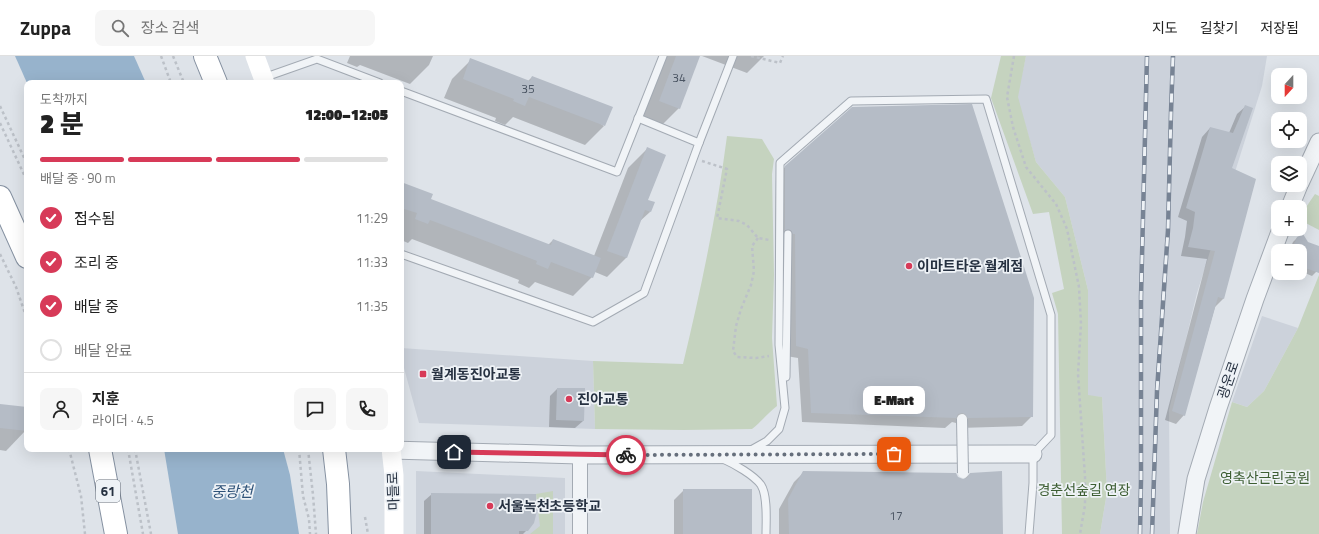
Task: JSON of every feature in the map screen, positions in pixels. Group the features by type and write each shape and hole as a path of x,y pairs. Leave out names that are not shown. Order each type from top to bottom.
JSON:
{"highway":[{"path":"205,56 215,80"},
{"path":"0,197 24,250"},
{"name":"61","path":"101,452 116,534"},
{"path":"334,452 338,484 340,534"}],"main road":[{"path":"255,56 264,80"},
{"name":"마들로","path":"391,452 394,475 394,534"}],"street":[{"path":"1307,169 1319,142"},
{"name":"광운로","path":"1187,534 1196,479 1255,299 1278,236"},
{"path":"962,419 963,473"},
{"path":"404,450 580,455 1033,454"},
{"path":"580,455 580,534"}],"lane":[{"path":"404,92 617,172 663,56"},
{"path":"404,255 593,322 644,293 733,56"},
{"path":"264,80 317,60 372,80"},
{"path":"785,408 778,344 780,163 851,101 986,99 1051,315 1051,435 1033,454 1029,534"},
{"path":"638,118 700,144"},
{"path":"744,455 767,441 779,429 785,408 788,234"},
{"path":"716,455 743,469 761,485 766,501 766,534"}],"path":[{"path":"161,56 170,80"},
{"path":"173,56 183,80"},
{"path":"751,56 780,63 783,56"},
{"path":"1014,56 1007,97 1013,127 1026,167 1056,204 1067,229 1079,287 1081,324 1078,374 1085,476 1085,505 1080,534"},
{"path":"0,106 24,158"},
{"path":"0,123 24,175"},
{"path":"694,157 727,169 717,218 739,221 747,226 758,238 769,240"},
{"path":"758,238 752,246 754,270 751,284 738,320 733,342 733,351 737,357 756,358 769,356"},
{"path":"0,254 16,287 24,310"},
{"path":"70,452 81,496 85,534"},
{"path":"129,452 143,534"},
{"path":"136,452 150,534"},
{"path":"299,452 304,500 309,519 310,534"},
{"path":"308,452 316,534"},
{"path":"365,517 368,534"}],"shaded area":[{"path":"1026,56 1267,56 1262,86 1197,293 1169,410 1170,534 1100,534 1107,492 1102,397 1088,396 1088,290 1065,197 1036,162 1017,97"},
{"path":"1262,316 1298,328 1264,391 1247,407 1232,402"},
{"path":"404,348 593,361 595,429 419,423 404,368"},
{"name":"서울녹천초등학교","path":"416,471 565,478 565,534 416,534"}],"green space":[{"name":"경춘선숲길 연장","path":"1001,56 1026,56 1018,97 1036,162 1065,197 1088,290 1088,395 1102,397 1107,492 1100,534 1062,534 1058,314 1052,293 1064,289 1049,212 1033,214 991,98"},
{"path":"727,136 762,139 774,159 772,174 774,275 772,338 777,406 752,429 595,429 593,361 683,364 708,251"},
{"path":"1315,194 1319,196 1319,230 1307,224 1307,206"},
{"name":"영축산근린공원","path":"1319,275 1319,534 1197,534 1203,502 1232,402 1247,407 1264,391 1298,328"},
{"path":"553,491 553,534 530,534 540,526 536,494"}],"water":[{"path":"15,56 134,56 145,80 26,80"},
{"name":"중랑천","path":"164,452 284,452 290,475 299,534 178,534"}],"building":[{"path":"676,56 700,56 680,109 659,101"},
{"path":"470,58 530,81 532,76 613,107 605,126 529,97 525,106 513,101 514,99 463,79"},
{"name":"이마트타운 월계점","path":"972,104 1034,298 1033,417 968,418 962,413 958,414 956,418 811,413 808,349 796,346 795,234 793,234 790,230 785,230 785,166 852,107"},
{"path":"1245,105 1253,108 1232,168 1256,179 1224,299 1218,297 1185,416 1172,411 1215,251 1188,247 1195,212 1186,208 1210,127 1233,133"},
{"path":"647,147 666,155 648,200 655,202 651,212 645,210 627,258 607,251"},
{"path":"404,183 433,194 431,199 551,245 553,239 601,258 593,278 551,262 548,269 536,264 537,261 430,220 428,224 415,219 417,213 404,209"},
{"path":"1304,236 1308,242 1319,246 1319,273 1307,269 1307,244 1294,244 1297,237"},
{"path":"557,388 585,388 584,421 556,420"},
{"path":"0,404 24,407 24,431 0,428"},
{"path":"803,471 956,473 958,477 963,479 967,478 970,473 1002,471 1003,534 789,534 788,499"},
{"path":"683,489 752,489 752,534 683,534"},
{"path":"431,493 536,494 536,507 538,507 534,523 528,531 519,531 519,534 431,534"}],"railway":[{"path":"1140,534 1141,297 1147,56"},
{"path":"1152,534 1157,391 1168,230 1173,56"}],"way so far":[{"path":"626,455 894,454"}],"place":[{"name":"이마트타운 월계점","path":"909,266"},
{"name":"월계동진아교통","path":"423,374"},
{"name":"진아교통","path":"569,399"},
{"name":"E-Mart","path":"894,454"},
{"name":"서울녹천초등학교","path":"490,506"}],"route":[{"path":"454,452 626,455"}]}
